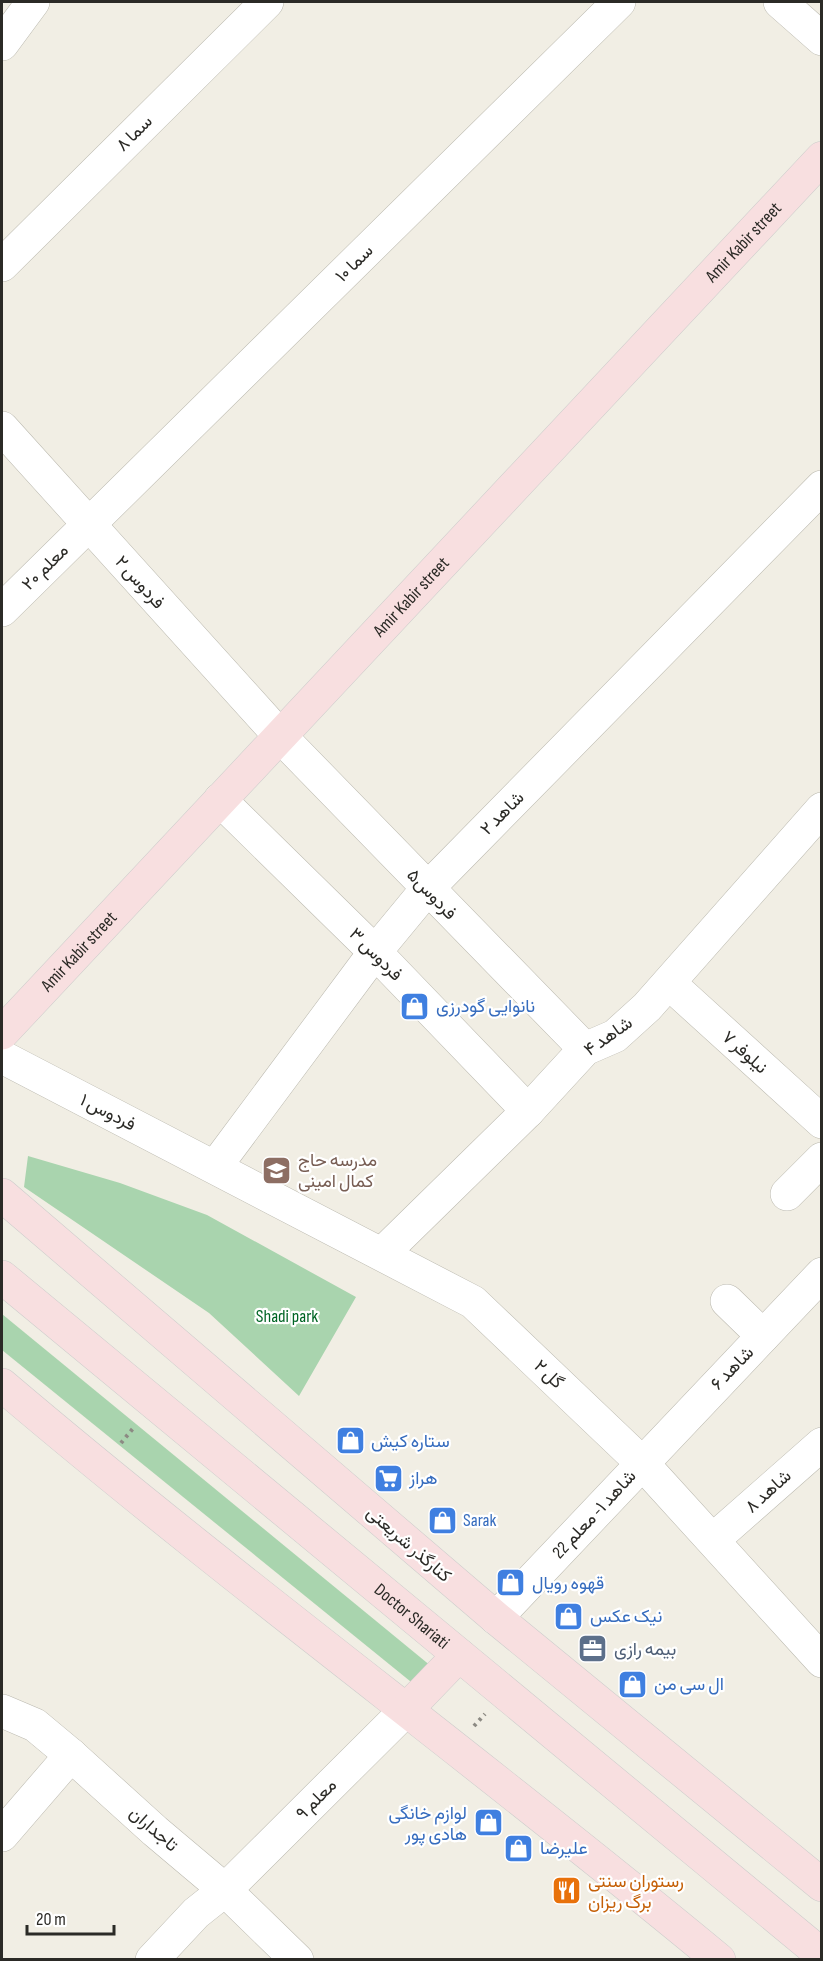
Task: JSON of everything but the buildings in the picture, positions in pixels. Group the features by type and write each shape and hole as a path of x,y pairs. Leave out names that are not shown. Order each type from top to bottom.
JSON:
{"main road":[{"name":"Amir Kabir street","path":"2,1033 822,158"},
{"name":"کنارگذر شریعتی","path":"2,1195 496,1618 822,1885"},
{"name":"Doctor Shariati","path":"2,1277 822,1955"},
{"path":"2,1385 606,1865 719,1959"},
{"path":"407,1708 459,1655"}],"street":[{"path":"2,44 33,2"},
{"name":"سما ۸","path":"2,265 267,2"},
{"name":"سما ۱۰","path":"88,525 619,2"},
{"path":"780,2 822,39"},
{"name":"فردوس ۲","path":"2,428 280,736"},
{"name":"شاهد ۲","path":"215,1167 375,952 427,889 822,487"},
{"name":"معلم ۲۰","path":"2,610 88,525"},
{"name":"فردوس۵","path":"280,736 585,1049"},
{"name":"فردوس ۳","path":"220,800 375,952 528,1111"},
{"name":"شاهد ۴","path":"383,1253 528,1111 585,1049 615,1036 647,1007 822,809"},
{"name":"نیلوفر ۷","path":"669,983 822,1122"},
{"name":"فردوس ۱","path":"2,1057 215,1167"},
{"path":"787,1194 822,1159"},
{"name":"گل ۲","path":"215,1167 473,1302 642,1463 714,1539 822,1661"},
{"name":"شاهد ۶","path":"642,1463 822,1274"},
{"path":"727,1301 763,1336"},
{"name":"شاهد ۸","path":"714,1539 822,1444"},
{"name":"شاهد ۱- معلم 22","path":"496,1618 642,1463"},
{"name":"معلم ۹","path":"152,1959 196,1913 225,1890 407,1708"},
{"name":"تاجداران","path":"2,1712 35,1725 71,1755 225,1890 297,1959"},
{"path":"2,1835 71,1755"}],"green space":[{"name":"Shadi park","path":"28,1156 120,1183 207,1215 356,1297 299,1396 209,1313 24,1187"},
{"path":"2,1314 437,1671 421,1690 2,1350"}],"place":[{"name":"نانوایی گودرزی","path":"415,1006"},
{"name":"مدرسه حاج کمال امینی","path":"277,1170"},
{"name":"ستاره کیش","path":"350,1441"},
{"name":"هراز","path":"388,1478"},
{"name":"Sarak","path":"442,1520"},
{"name":"قهوه رویال","path":"511,1583"},
{"name":"نیک عکس","path":"569,1616"},
{"name":"بیمه رازی","path":"593,1649"},
{"name":"ال سی من","path":"633,1684"},
{"name":"لوازم خانگی هادی پور","path":"488,1823"},
{"name":"علیرضا","path":"519,1848"},
{"name":"رستوران سنتی برگ ریزان","path":"567,1891"}]}
